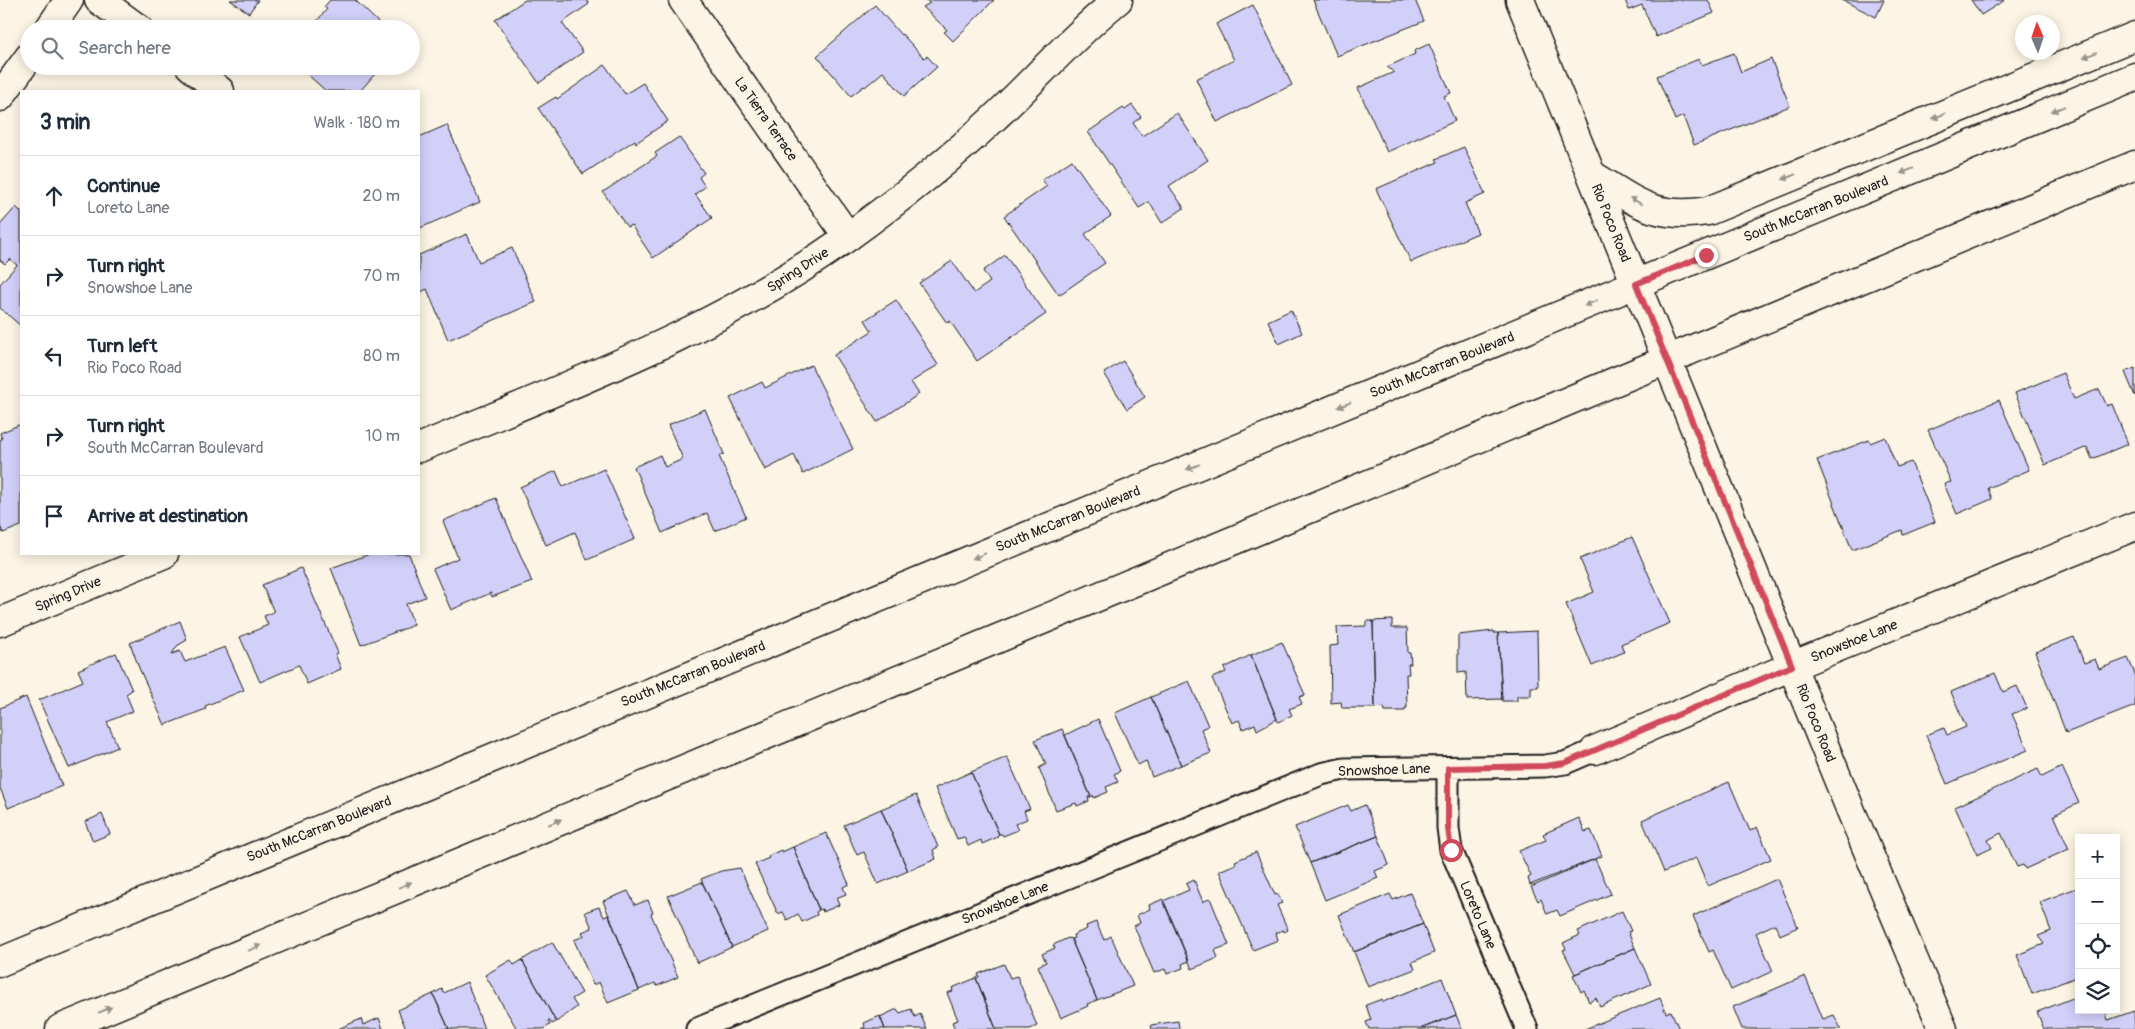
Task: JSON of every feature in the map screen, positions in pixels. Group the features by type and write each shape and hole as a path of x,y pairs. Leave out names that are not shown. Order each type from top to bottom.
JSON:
{"main road":[{"path":"56,20 70,0"},
{"path":"99,0 127,20"},
{"name":"La Tierra Terrace","path":"684,0 848,237"},
{"name":"Spring Drive","path":"420,448 669,343 751,300 848,237 919,182 992,120 1093,20 1118,0"},
{"name":"Rio Poco Road","path":"1520,0 1792,666 1943,1029"},
{"path":"1592,176 1648,208 1669,213 1690,214 1708,211 2135,36"},
{"path":"0,97 20,69"},
{"path":"201,75 219,90"},
{"name":"South McCarran Boulevard","path":"0,962 2135,77"},
{"path":"60,1029 1285,520 1667,358 2135,165"},
{"name":"Snowshoe Lane","path":"1595,750 1792,666 2135,526"},
{"name":"Spring Drive","path":"0,622 162,555"}],"lane":[{"name":"Snowshoe Lane","path":"697,1029 1321,774 1344,769 1545,766 1565,763 1595,750"},
{"name":"Loreto Lane","path":"1448,768 1448,828 1451,850 1527,1029"}],"building":[{"path":"230,0 258,0 249,13"},
{"path":"330,0 355,0 376,20 318,20 327,9 324,7"},
{"path":"525,0 586,0 589,4 562,23 583,52 539,83 495,20"},
{"path":"926,0 994,0 953,41 944,32 947,30 923,7 930,3"},
{"path":"1313,0 1415,0 1424,21 1337,56"},
{"path":"1625,0 1708,0 1714,13 1656,37 1642,5 1629,10"},
{"path":"1842,0 1884,0 1876,17"},
{"path":"1971,0 2005,0 1981,15"},
{"path":"875,5 924,58 927,56 937,67 904,96 883,72 851,96 817,56"},
{"path":"1253,5 1292,85 1217,122 1196,79 1234,60 1216,24"},
{"path":"1429,44 1451,93 1444,96 1455,121 1387,152 1358,88 1394,72 1387,67 1415,54 1414,51"},
{"path":"1734,53 1741,72 1771,59 1790,106 1694,145 1683,116 1675,120 1657,76 1699,59 1702,65"},
{"path":"605,65 625,94 643,83 668,121 636,143 635,140 583,174 538,108 556,97 557,99"},
{"path":"308,75 374,75 361,90 325,90"},
{"path":"1132,105 1141,117 1133,123 1142,136 1177,113 1208,160 1169,186 1184,208 1162,223 1149,202 1139,208 1088,132 1123,108 1125,110"},
{"path":"447,125 480,202 420,228 420,137"},
{"path":"679,137 704,173 699,177 705,187 695,194 712,218 653,258 631,225 627,227 603,192 657,156 655,153"},
{"path":"1464,147 1485,194 1465,203 1478,233 1411,262 1376,189 1438,162 1436,159"},
{"path":"1072,160 1111,216 1085,234 1105,263 1059,295 1004,216 1047,186 1042,180"},
{"path":"16,207 20,211 20,325 0,308 0,284 17,265 10,259 5,264 0,260 0,225"},
{"path":"467,234 479,262 512,248 536,302 448,340 427,289 420,292 420,255"},
{"path":"1005,255 1046,314 977,361 950,321 947,323 919,283 952,261 974,293 990,282 983,271"},
{"path":"896,300 938,365 911,382 919,394 877,422 834,355 872,331 865,320"},
{"path":"1291,310 1302,333 1279,344 1268,321"},
{"path":"1123,361 1145,397 1127,409 1104,373"},
{"path":"811,365 853,449 803,474 794,455 765,470 730,398 762,382 765,388"},
{"path":"2135,368 2135,396 2125,372"},
{"path":"2063,373 2074,399 2099,389 2107,406 2112,404 2128,444 2092,459 2087,447 2045,465 2015,393"},
{"path":"1999,400 2029,470 1988,488 1992,499 1957,514 1944,484 1951,482 1928,430"},
{"path":"705,409 724,454 719,456 746,517 715,531 707,513 662,533 634,467 660,455 665,467 683,459 668,425"},
{"path":"20,424 20,526 3,533 0,526 0,440 2,439 0,433"},
{"path":"1885,437 1897,467 1911,462 1935,522 1903,535 1902,530 1852,550 1817,460 1869,440 1870,443"},
{"path":"604,469 635,539 587,560 575,532 546,545 520,487 556,471 563,487"},
{"path":"496,498 532,582 492,597 491,593 451,610 433,569 458,558 443,521"},
{"path":"1632,537 1670,623 1621,644 1624,652 1592,666 1566,604 1594,592 1580,559"},
{"path":"367,555 409,555 425,597 406,604 414,625 361,645 331,568"},
{"path":"301,568 338,653 335,654 341,669 307,684 299,665 260,682 240,637 268,625 264,616 274,612 262,585"},
{"path":"1392,620 1392,628 1407,628 1408,653 1410,653 1411,664 1408,664 1409,674 1406,674 1407,708 1405,708 1405,711 1385,711 1384,707 1375,708 1373,621"},
{"path":"180,621 187,640 177,646 172,654 180,651 185,662 225,647 244,690 205,706 206,709 165,725 139,668 130,643"},
{"path":"1366,621 1373,621 1375,708 1342,708 1341,702 1331,703 1330,646 1338,645 1337,627 1366,626"},
{"path":"1494,631 1494,633 1498,633 1502,699 1467,700 1466,672 1458,673 1458,635"},
{"path":"1537,631 1538,687 1531,687 1531,696 1517,696 1517,701 1502,701 1498,633"},
{"path":"2074,637 2084,663 2095,659 2099,669 2128,658 2135,674 2135,706 2066,733 2035,652"},
{"path":"1282,642 1305,695 1299,697 1302,704 1289,709 1292,715 1278,722 1251,655"},
{"path":"116,653 132,690 126,694 133,711 107,722 118,747 69,768 39,700 83,681 78,670"},
{"path":"1251,655 1277,719 1257,730 1255,724 1243,729 1239,720 1232,723 1212,678 1226,672 1224,668"},
{"path":"1995,673 2003,692 2017,686 2027,708 2012,714 2028,750 1947,784 1926,735 1944,728 1947,735 1966,727 1951,692"},
{"path":"1189,681 1208,726 1201,729 1211,753 1181,765 1151,697"},
{"path":"26,697 62,786 8,808 0,788 0,708"},
{"path":"1151,697 1181,765 1152,777 1146,761 1138,765 1115,713"},
{"path":"1098,719 1120,771 1114,774 1118,782 1106,787 1108,792 1094,798 1093,795 1091,797 1065,735"},
{"path":"1062,729 1091,797 1088,797 1089,801 1077,806 1076,803 1056,810 1039,768 1046,764 1035,740"},
{"path":"1007,757 1030,809 1024,811 1027,819 1015,824 1018,830 1003,836 999,834 971,772"},
{"path":"2062,767 2079,803 2054,815 2069,849 2025,869 2023,865 2017,867 2001,833 1988,840 1992,848 1977,855 1955,807 2038,769 2042,777"},
{"path":"971,772 999,834 998,837 982,844 981,840 968,846 964,837 957,839 935,788"},
{"path":"1729,782 1750,831 1757,827 1771,859 1708,886 1696,858 1664,872 1642,820"},
{"path":"916,795 938,847 933,850 936,859 908,871 881,809"},
{"path":"1348,805 1351,811 1365,805 1378,836 1310,863 1295,827"},
{"path":"881,809 908,871 878,884 864,852 857,855 844,825"},
{"path":"102,814 110,834 93,841 85,822"},
{"path":"1579,818 1585,832 1591,830 1602,856 1530,885 1528,878 1531,876 1519,851 1546,840 1543,834"},
{"path":"826,833 849,884 843,887 846,894 836,898 839,905 823,912 822,909 819,910 793,847"},
{"path":"1378,836 1389,865 1375,871 1378,878 1325,900 1310,863"},
{"path":"793,847 819,910 816,912 817,915 802,922 798,914 787,920 783,912 778,914 755,864 781,850 782,852"},
{"path":"1256,852 1275,895 1278,894 1282,903 1277,905 1288,930 1276,933 1278,940 1253,950 1219,871 1236,864 1235,861"},
{"path":"1595,859 1611,894 1560,916 1557,910 1547,914 1541,899 1538,901 1531,887"},
{"path":"740,868 768,931 732,947 701,879 721,871"},
{"path":"1777,879 1798,927 1780,935 1775,924 1756,933 1773,971 1731,990 1713,950 1709,952 1693,916"},
{"path":"1194,880 1203,902 1210,898 1229,945 1215,950 1218,958 1192,969 1163,901 1189,890 1186,884"},
{"path":"702,882 732,947 697,963 668,896"},
{"path":"2075,889 2075,978 2032,994 2017,955 2044,944 2038,936 2051,931 2040,902"},
{"path":"628,891 635,905 648,900 653,913 651,914 678,977 657,986 655,983 639,990 603,901"},
{"path":"1410,893 1423,924 1354,952 1339,915 1390,894 1393,900"},
{"path":"1163,899 1189,961 1182,964 1183,968 1167,974 1165,969 1154,973 1134,926 1140,923 1137,915 1150,909 1149,905"},
{"path":"599,907 604,917 609,915 639,990 608,1003 599,982 593,985 574,940 584,936 582,932 592,928 585,912"},
{"path":"1622,911 1631,931 1628,932 1635,948 1575,974 1563,950 1566,949 1563,943 1580,935 1578,931"},
{"path":"1096,922 1104,940 1111,936 1133,986 1097,1000 1071,939 1074,938 1073,935 1087,929 1086,926"},
{"path":"1423,924 1434,953 1412,962 1415,969 1368,987 1354,952"},
{"path":"1068,938 1071,939 1097,1000 1061,1018 1038,966 1046,962 1042,954 1055,948 1053,945"},
{"path":"552,942 582,993 572,999 577,1007 556,1022 522,960"},
{"path":"1635,948 1651,984 1600,1007 1596,998 1589,1002 1584,990 1581,992 1573,975"},
{"path":"511,960 514,965 522,960 556,1022 552,1024 549,1020 550,1025 543,1029 517,1029 485,975"},
{"path":"1004,964 1010,978 1017,976 1037,1026 1030,1029 996,1029 976,978 979,977 978,974"},
{"path":"1805,976 1823,1019 1834,1015 1841,1029 1742,1029 1733,1007"},
{"path":"976,978 996,1029 955,1029 952,1022 958,1020 947,993 953,991 952,988"},
{"path":"1442,978 1456,1015 1420,1029 1369,1029 1366,1022 1371,1020 1366,1005 1382,999 1383,1002"},
{"path":"467,982 484,1029 449,1029 433,994 442,989 444,993"},
{"path":"433,994 449,1029 406,1029 398,1010"},
{"path":"2075,997 2075,1014 2106,1014 2108,1020 2134,1011 2135,1029 2044,1029 2037,1012"},
{"path":"1660,998 1666,1013 1671,1011 1679,1029 1585,1029"},
{"path":"897,1009 900,1013 911,1009 915,1017 920,1014 927,1029 885,1029 880,1017"},
{"path":"1456,1015 1462,1029 1420,1029"},
{"path":"880,1016 885,1029 861,1029 865,1027 864,1023"},
{"path":"379,1018 383,1029 338,1029 361,1019 363,1025"},
{"path":"1178,1021 1179,1029 1152,1029 1151,1025"}],"route":[{"path":"1451,850 1448,828 1448,768 1545,766 1565,763 1792,666 1636,284 1706,255"}]}
